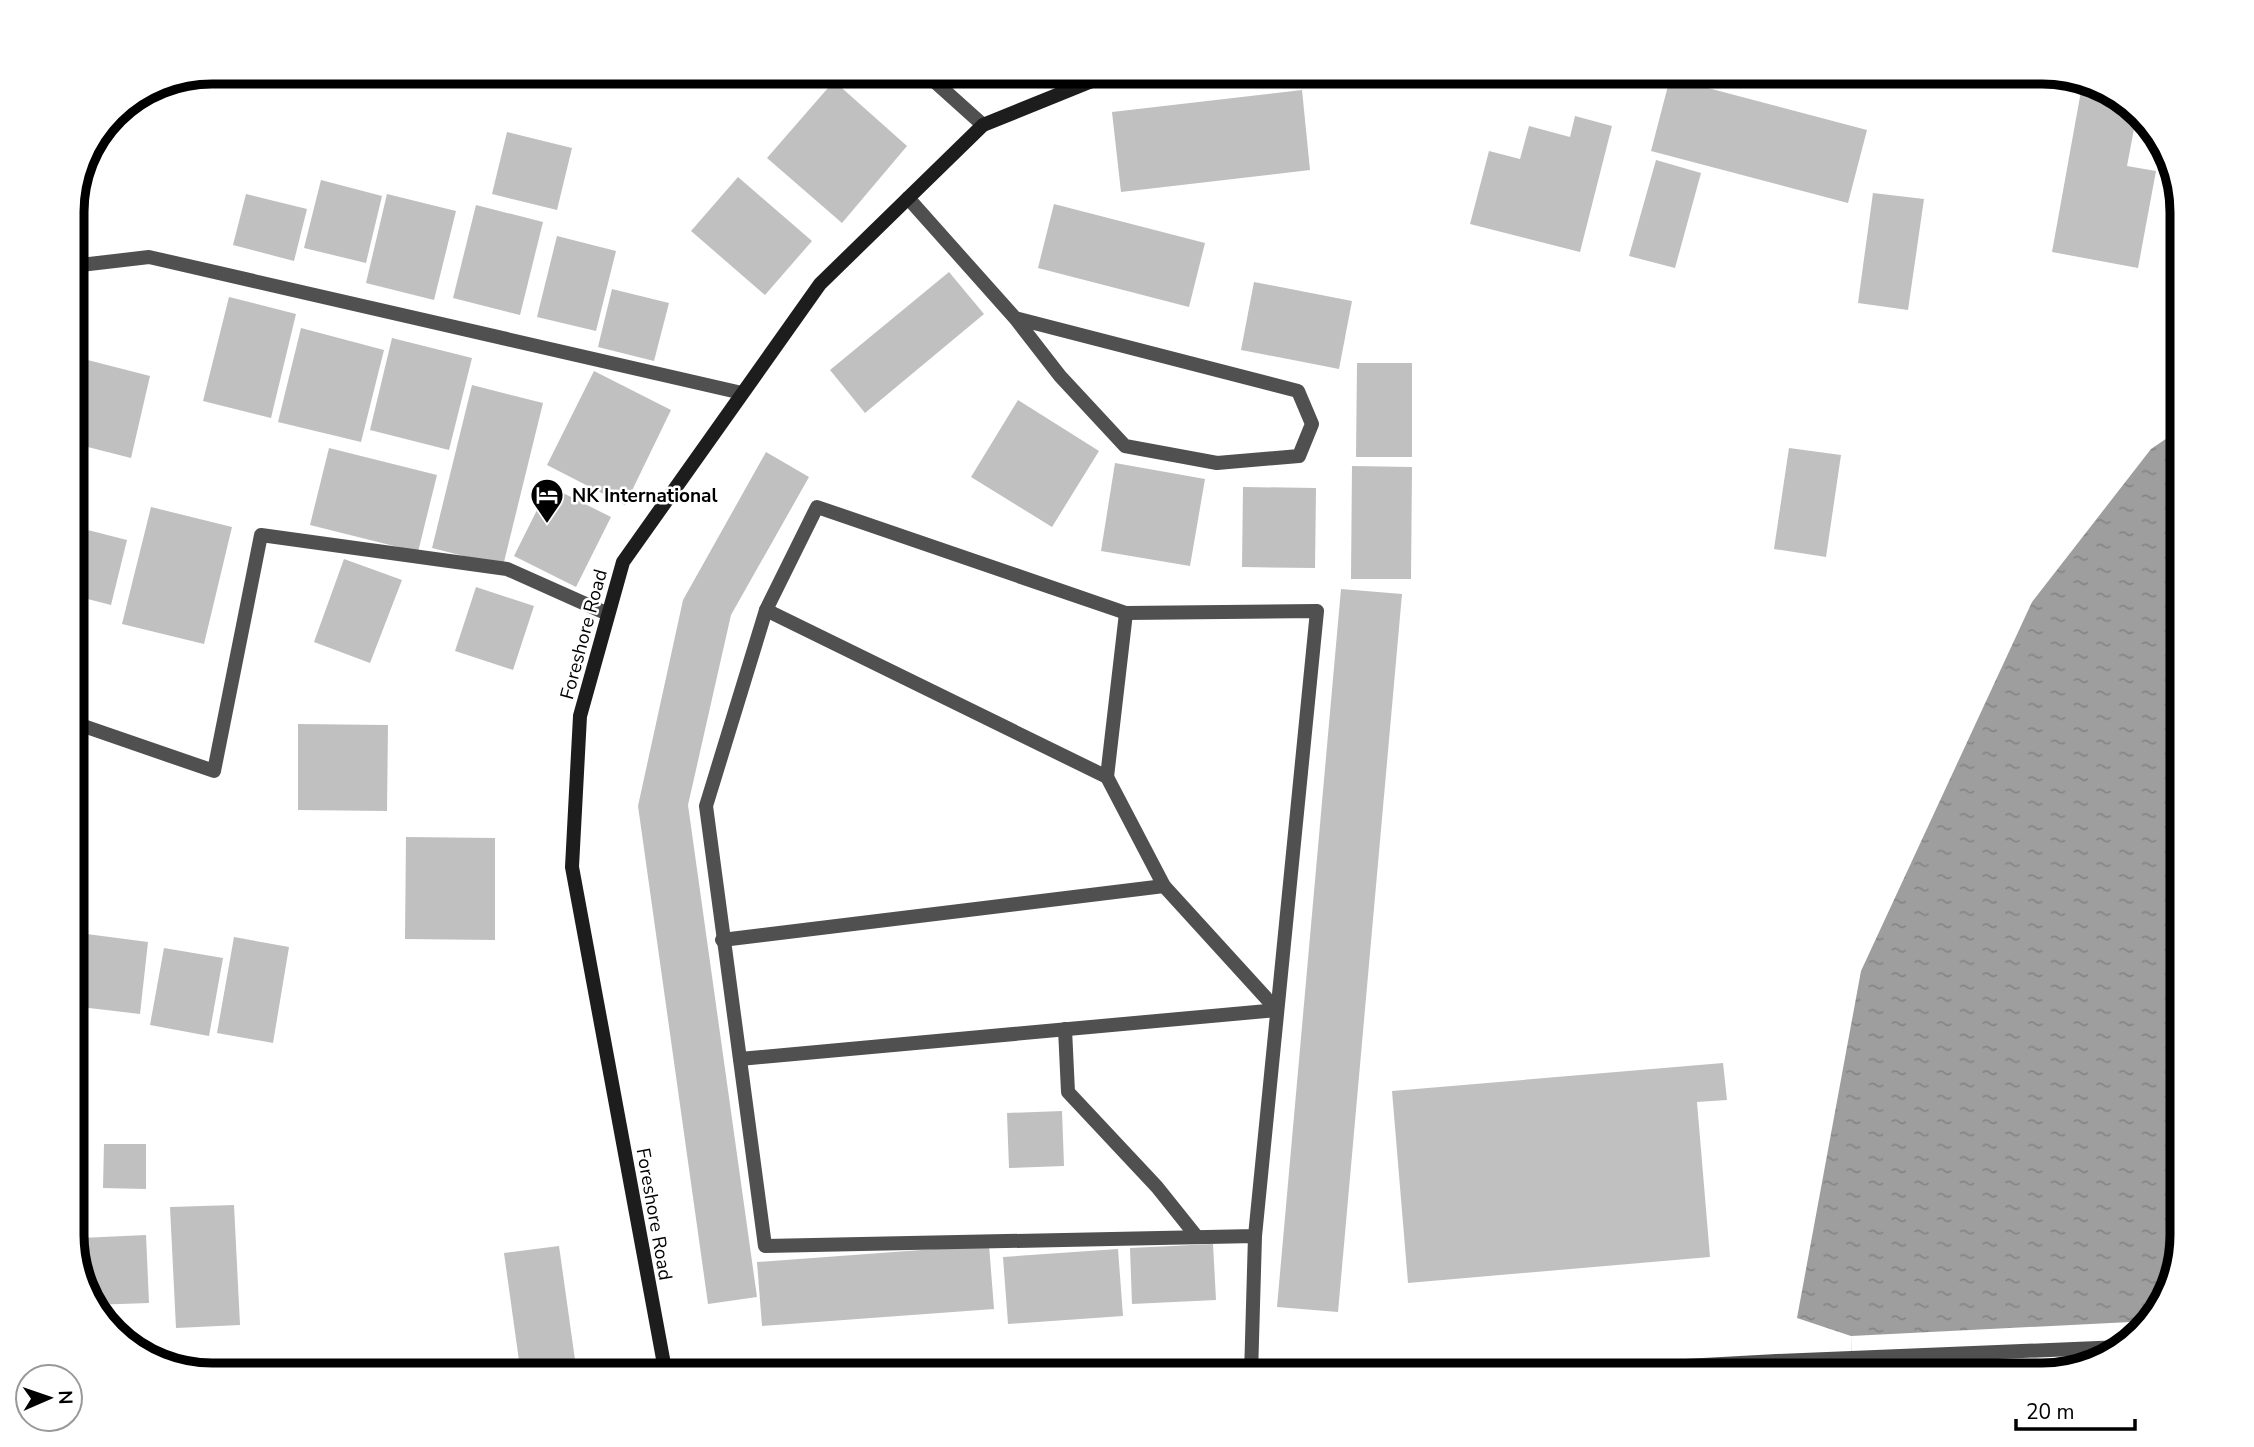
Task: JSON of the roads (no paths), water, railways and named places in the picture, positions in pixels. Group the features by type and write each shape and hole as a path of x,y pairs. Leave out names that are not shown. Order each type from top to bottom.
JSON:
{"main road":[{"name":"Foreshore Road","path":"663,1363 572,867 580,716 623,562 820,285 983,125 1072,84"}],"street":[{"path":"938,84 983,125"},
{"path":"908,198 1015,318 1060,376 1125,446 1217,463 1299,456 1312,424 1298,391 1015,318"},
{"path":"84,265 149,257 742,393"},
{"path":"1251,1363 1255,1236 1317,611 1126,613 817,507 766,610 706,807 765,1246 1255,1236"},
{"path":"84,726 214,771 261,535 508,569 608,614"},
{"path":"766,610 1107,777"},
{"path":"1126,613 1107,777 1164,886 1277,1010"},
{"path":"722,940 1164,886"},
{"path":"740,1059 1277,1010"},
{"path":"1065,1029 1068,1092 1157,1187 1197,1237"},
{"path":"1865,1363 2099,1349"}],"water":[{"path":"2170,436 2170,1235 2168,1260 2163,1276 2148,1306 2120,1337 2075,1359 2042,1363 1852,1363 1851,1336 1797,1318 1861,971 2032,602 2151,449"}],"place":[{"name":"NK International","path":"547,525"}]}
